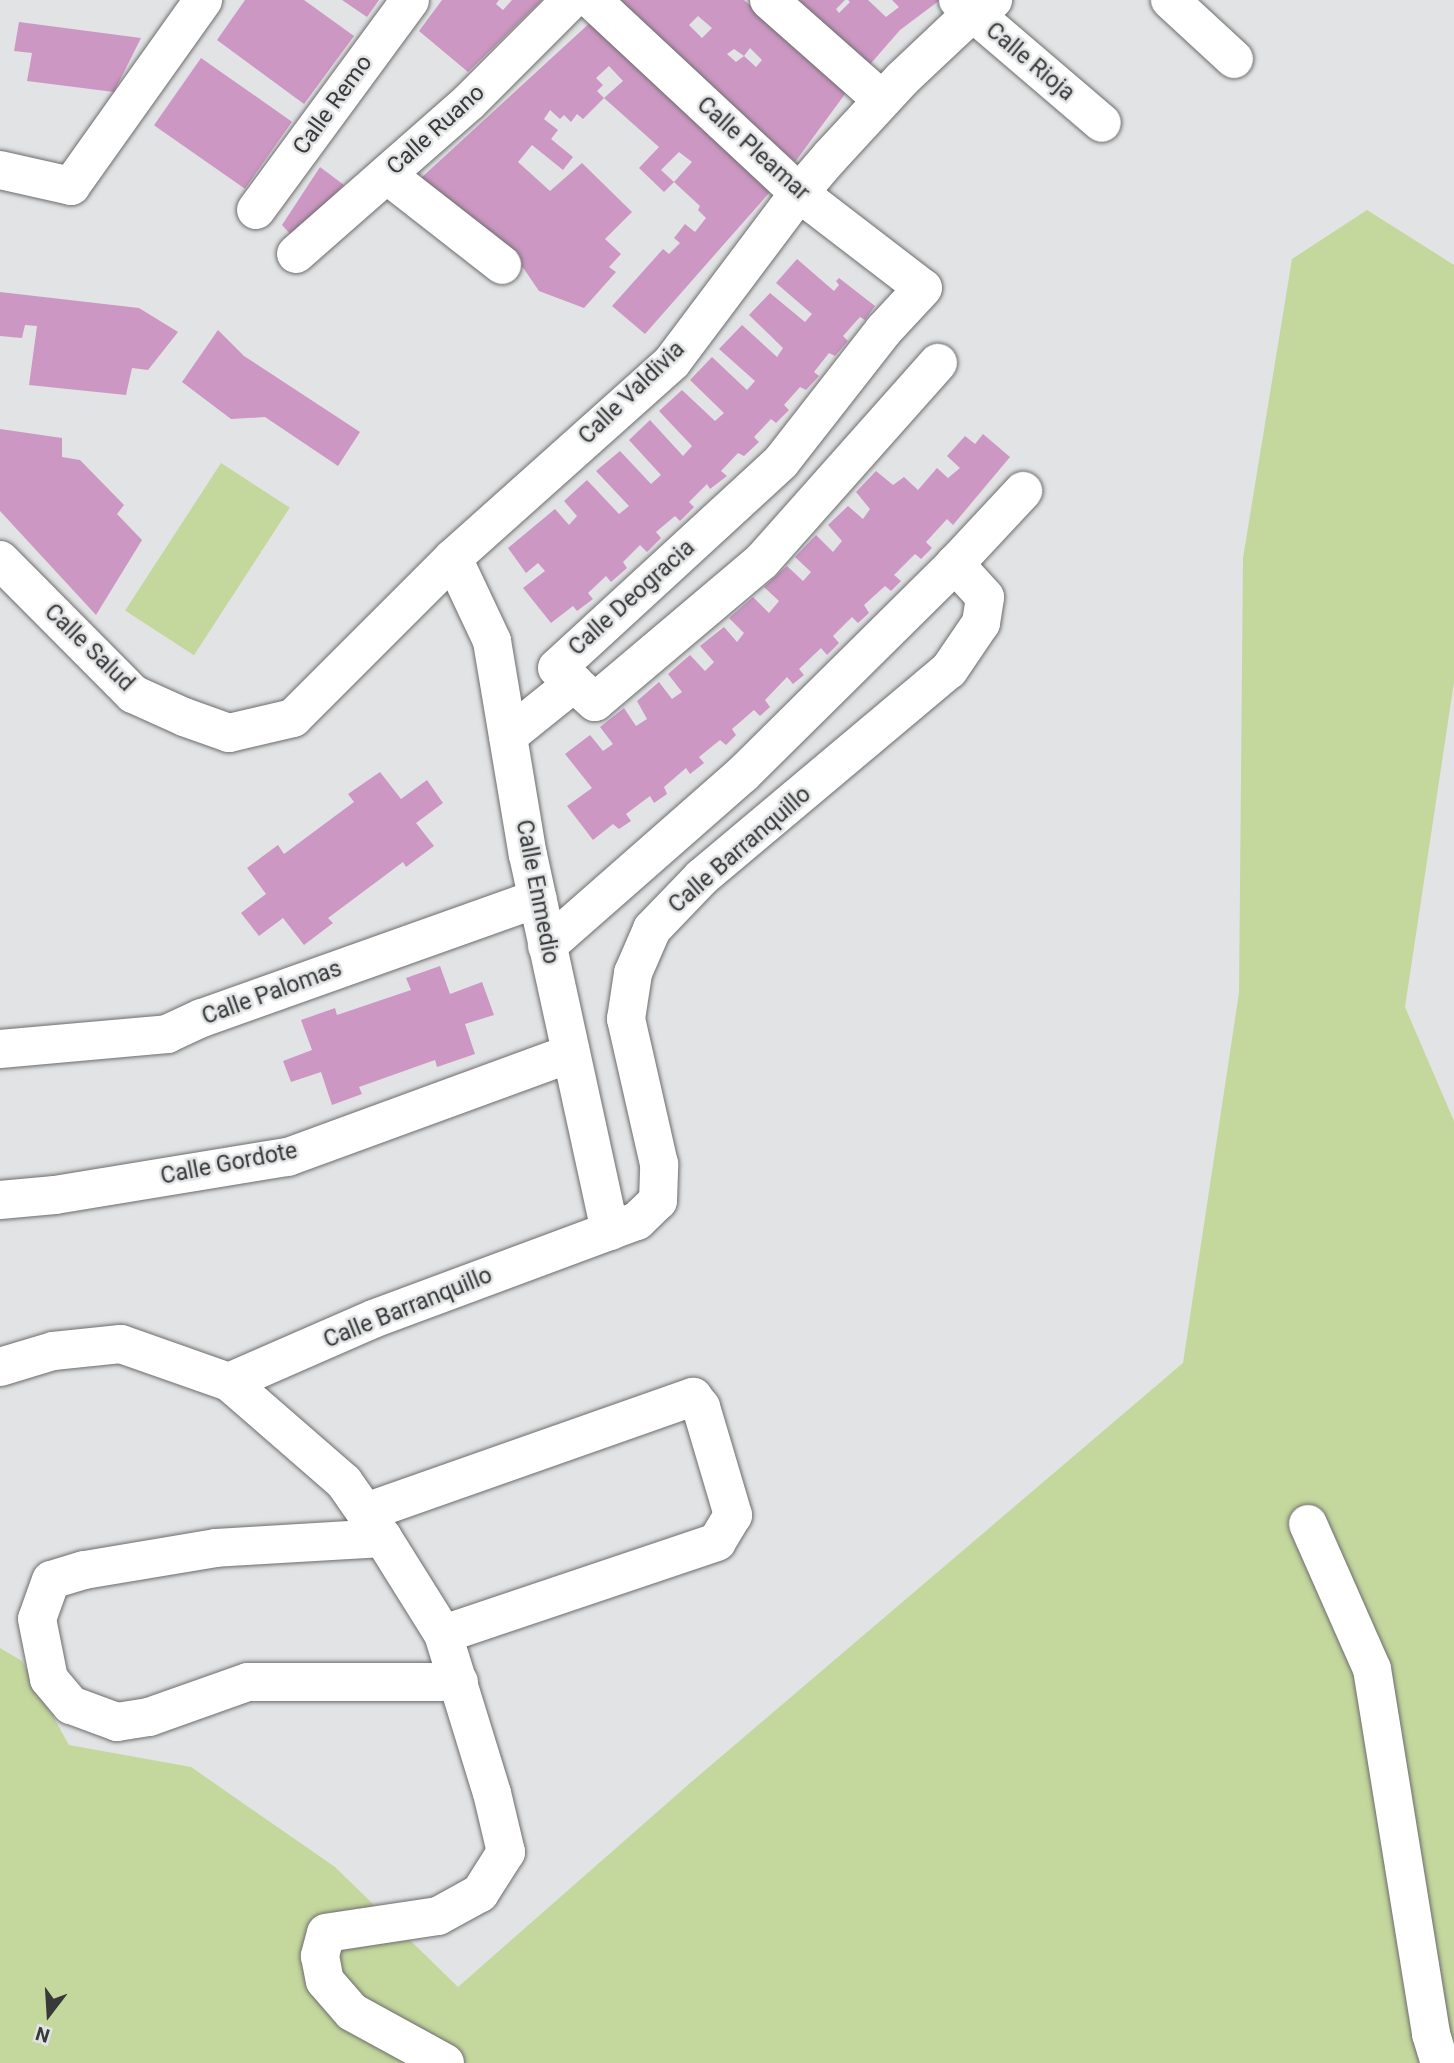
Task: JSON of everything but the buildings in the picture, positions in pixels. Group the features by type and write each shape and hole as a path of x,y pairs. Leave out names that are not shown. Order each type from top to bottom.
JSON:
{"street":[{"path":"0,170 71,186 203,0"},
{"name":"Calle Remo","path":"256,210 410,0"},
{"name":"Calle Ruano","path":"296,254 469,102 571,0"},
{"name":"Calle Pleamar","path":"592,0 799,193 923,288"},
{"path":"769,0 882,100"},
{"path":"1170,0 1234,59"},
{"name":"Calle Valdivia","path":"229,733 293,718 453,558 672,362 799,193 882,100 975,4"},
{"name":"Calle Rioja","path":"975,4 1102,123"},
{"path":"387,175 502,265"},
{"name":"Calle Deogracia","path":"923,288 884,330 781,462 557,668 595,702 762,561 938,363"},
{"path":"547,946 743,774 956,564 1023,491"},
{"name":"Calle Enmedio","path":"453,558 492,641 537,899 610,1231"},
{"name":"Calle Salud","path":"0,560 134,694 184,717 229,733"},
{"name":"Calle Barranquillo","path":"229,1382 373,1319 637,1220 658,1201 659,1164 626,1019 633,973 652,929 702,877 949,670 981,623 985,597 956,564"},
{"path":"508,736 574,684"},
{"name":"Calle Palomas","path":"0,1049 167,1034 202,1018 537,899"},
{"name":"Calle Gordote","path":"0,1200 55,1195 288,1157 569,1054"},
{"path":"0,1367 53,1351 121,1344 229,1382 344,1482 374,1525 443,1634 506,1852 480,1893 438,1916 326,1933 320,1956 325,1981 352,2012 445,2063"},
{"path":"443,1634 717,1542 733,1515 701,1407 693,1397 374,1525 84,1570 51,1580 37,1619 49,1679 71,1705 117,1722 149,1717 248,1682 458,1682"},
{"path":"1308,1524 1372,1669 1431,2034 1440,2063"}],"green space":[{"path":"1367,210 1454,265 1454,682 1405,1007 1454,1121 1454,2063 0,2063 0,1648 22,1661 69,1745 191,1767 335,1867 458,1987 689,1784 1183,1363 1239,993 1243,558 1292,259"},
{"path":"221,463 290,508 194,655 125,611"}]}
